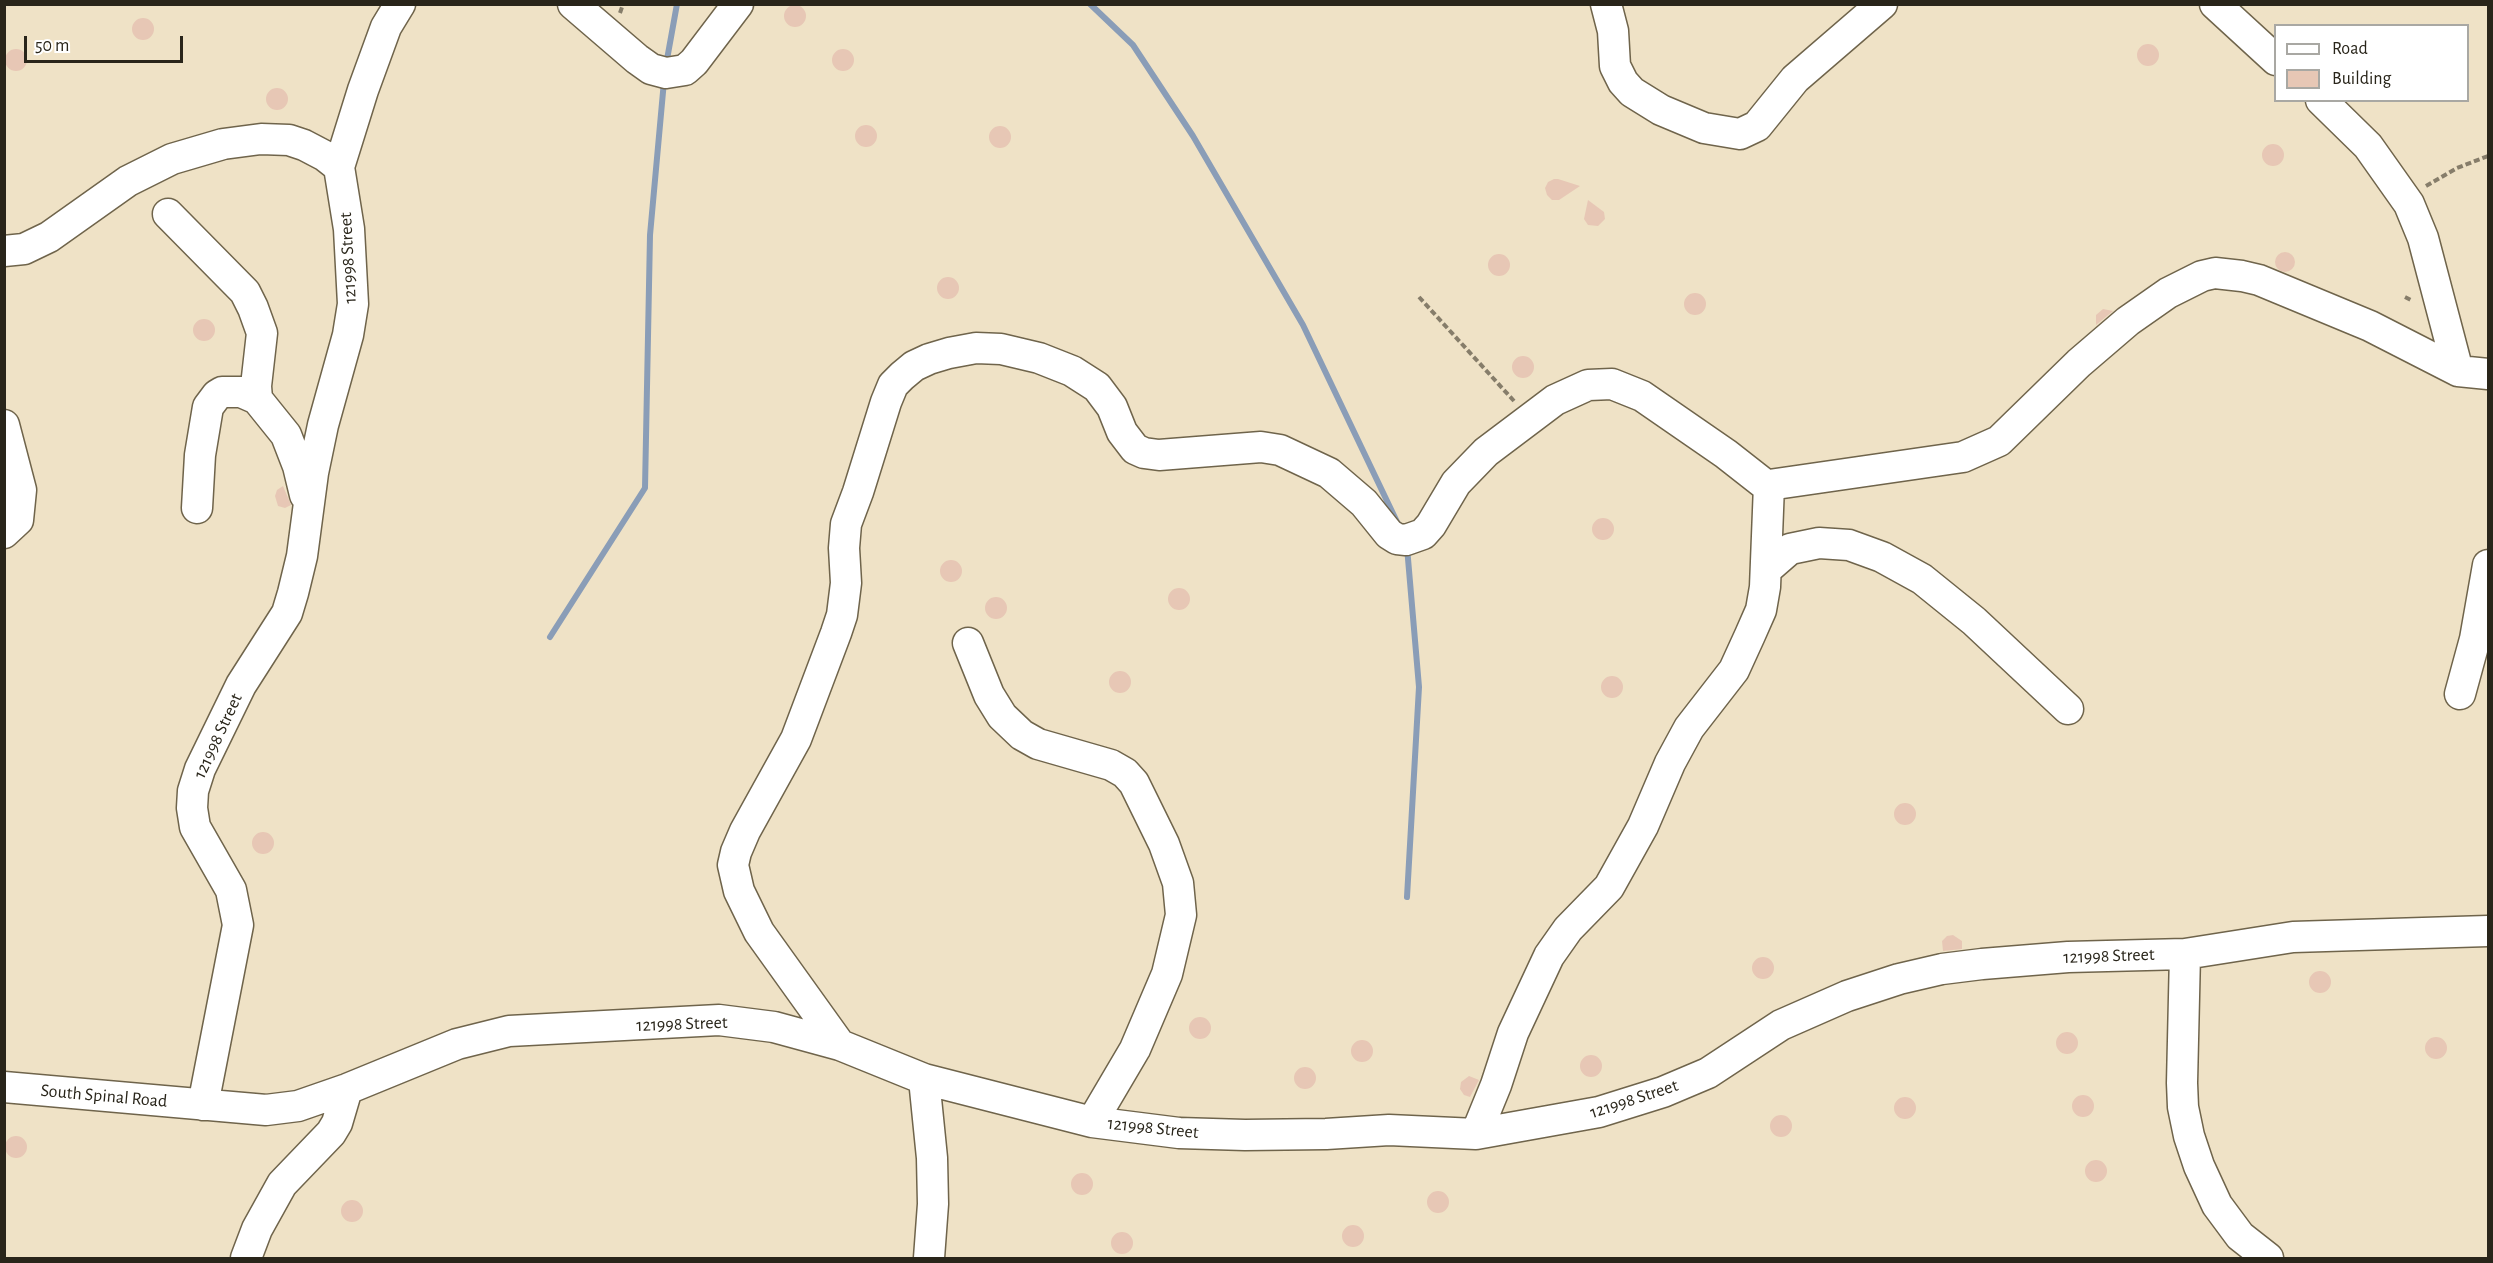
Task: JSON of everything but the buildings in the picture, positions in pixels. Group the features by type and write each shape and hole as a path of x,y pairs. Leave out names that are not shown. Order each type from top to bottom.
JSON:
{"street":[{"path":"573,4 637,59 651,69 666,73 685,70 694,62 738,4"},
{"path":"1606,4 1613,31 1615,66 1623,82 1632,92 1661,110 1704,128 1740,134 1757,126 1795,79 1882,4"},
{"path":"2215,4 2274,58"},
{"path":"4,251 24,249 49,237 128,181 172,159 224,144 261,139 289,140 304,144 339,167 363,90 396,6"},
{"path":"2323,102 2368,146 2409,204 2423,238 2458,371"},
{"name":"121998 Street","path":"339,167 349,229 353,304 348,335 323,425 308,506 302,556 287,613 241,685 200,770 193,791 192,808 195,827 231,890 238,925 203,1105 266,1110 298,1106 347,1089 457,1044 509,1031 719,1020 774,1028 840,1045 924,1079 1092,1122 1179,1133 1234,1135 1326,1134 1389,1130 1476,1134 1599,1112 1663,1092 1708,1073 1782,1025 1847,996 1899,979 1941,969 2068,957 2185,954 2293,937 2488,931"},
{"path":"168,214 245,292 253,308 262,333 256,386 257,399"},
{"path":"840,1045 759,932 739,891 733,865 745,831 796,739 842,615 846,583 844,548 849,513 858,492 876,428 886,402 893,385 902,376 929,359 949,352 976,348 1001,349 1039,358 1072,371 1097,387 1112,407 1122,432 1136,449 1144,453 1159,455 1261,447 1280,450 1329,473 1346,486 1396,540 1415,539 1423,534 1431,525 1456,483 1486,452 1555,400 1575,389 1599,383 1612,384 1642,396 1726,454 1763,483 1769,485 1963,457 1999,441 2079,363 2128,321 2168,293 2202,276 2215,273 2259,280 2370,326 2458,371 2488,374"},
{"path":"197,508 200,455 208,407 222,392 241,392 257,399 286,435 298,466 308,506"},
{"path":"4,425 21,490 18,520 4,533"},
{"path":"1476,1134 1496,1085 1513,1033 1549,956 1568,929 1609,887 1644,826 1670,763 1689,728 1734,670 1761,610 1767,568 1769,485"},
{"path":"1767,568 1790,549 1820,543 1849,545 1882,557 1922,579 1974,621 2068,710"},
{"path":"2460,694 2475,639 2488,565"},
{"path":"968,643 989,695 1002,716 1022,735 1038,744 1111,765 1130,778 1141,795 1164,843 1178,883 1181,915 1167,974 1153,1012 1135,1049 1092,1122"},
{"path":"2185,954 2182,1083 2183,1107 2189,1136 2199,1167 2217,1205 2240,1236 2268,1258"},
{"path":"924,1079 932,1158 933,1204 929,1258"},
{"name":"South Spinal Road","path":"4,1087 203,1105"},
{"path":"246,1258 257,1229 282,1184 330,1133 336,1123 347,1089"}],"path":[{"path":"2409,204 2430,182 2488,156"},
{"path":"1419,297 1530,419"}],"waterway":[{"path":"666,65 677,4"},
{"path":"1090,4 1133,45 1193,136 1303,325 1398,524"},
{"path":"550,637 645,488 650,235 664,81"},
{"path":"1407,547 1419,687 1407,897"}]}
